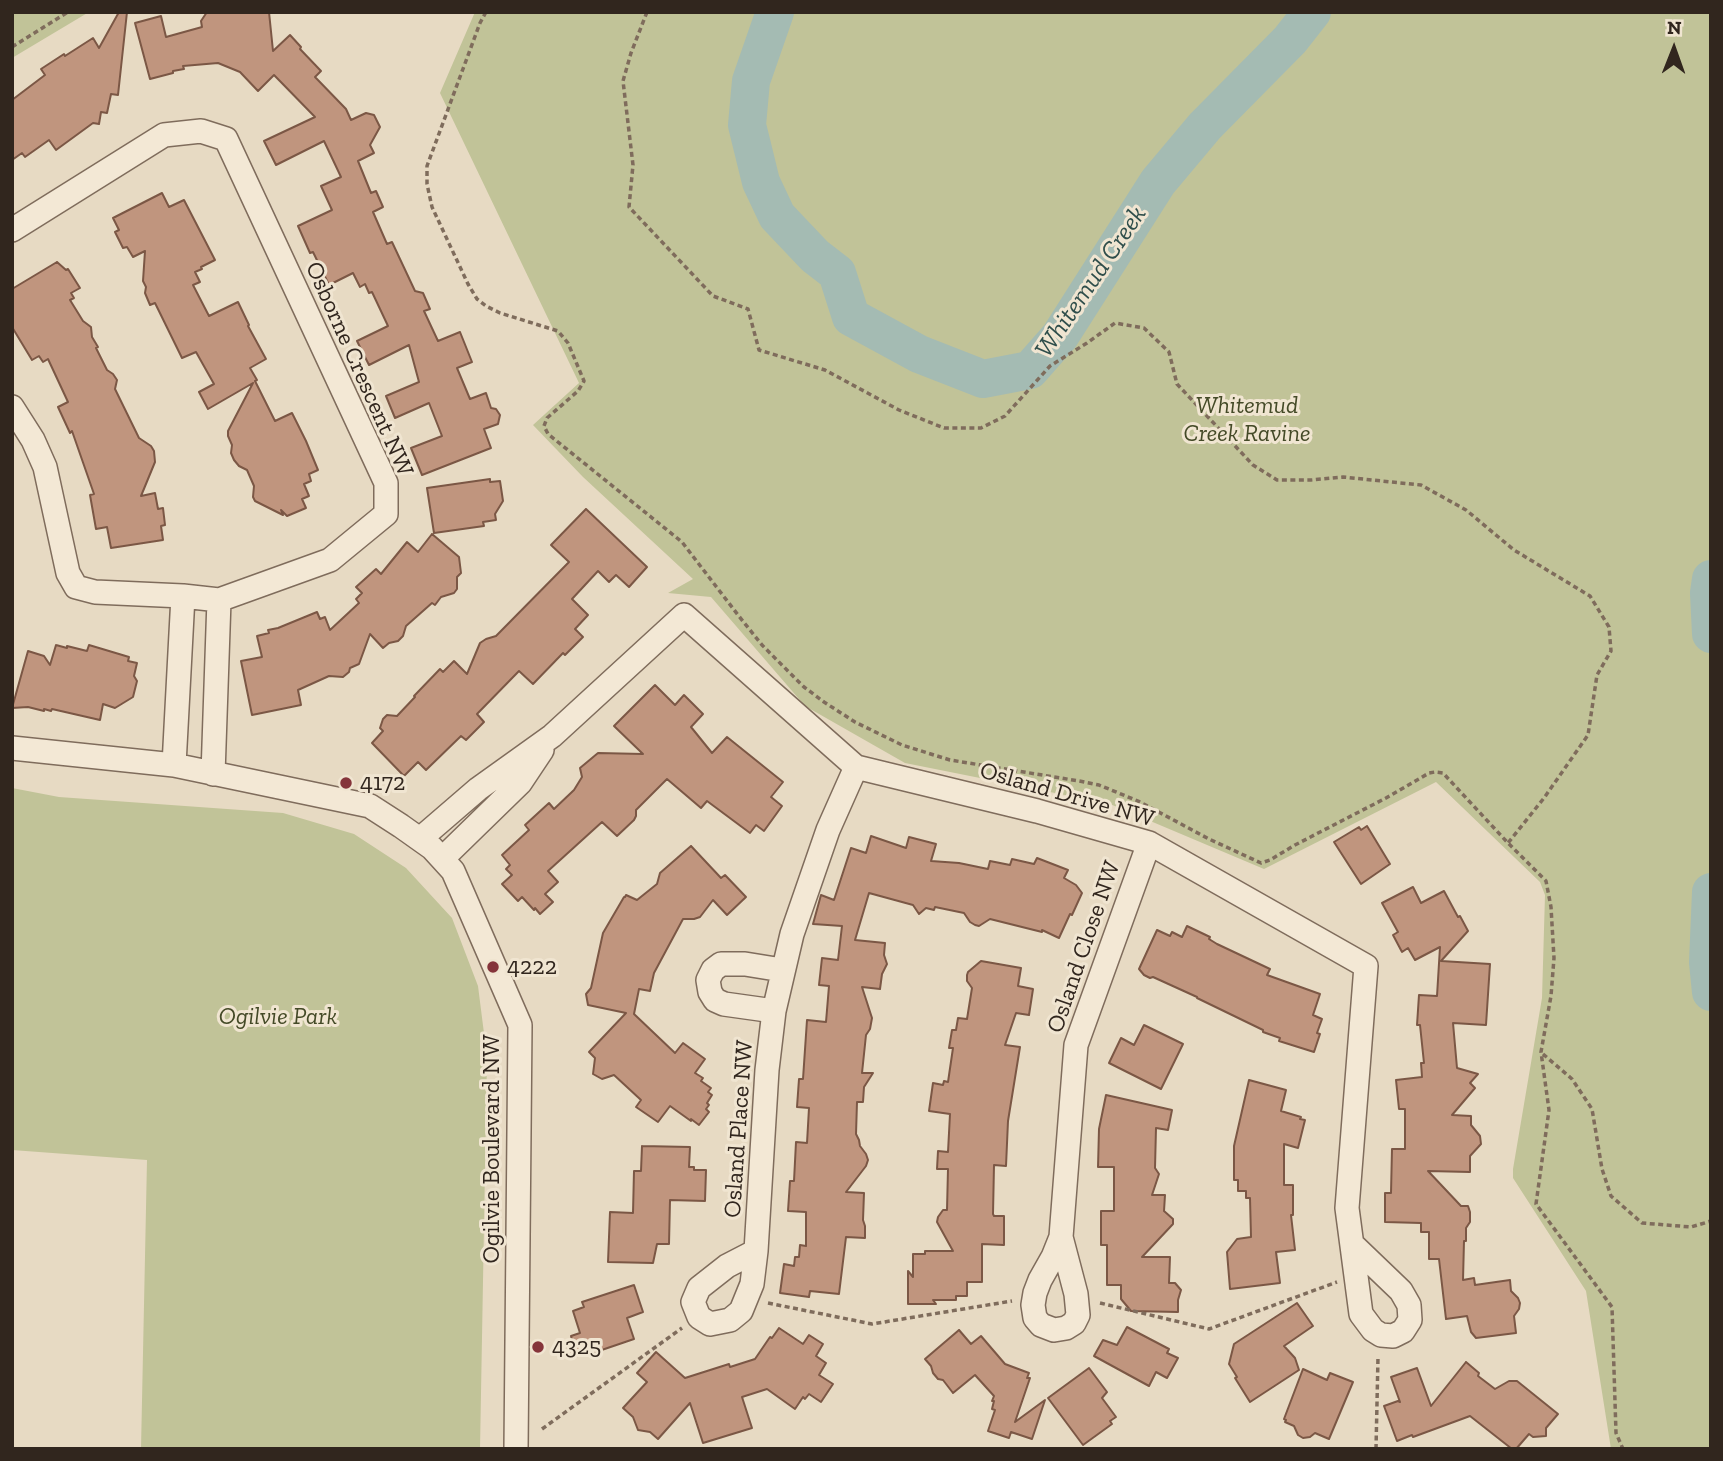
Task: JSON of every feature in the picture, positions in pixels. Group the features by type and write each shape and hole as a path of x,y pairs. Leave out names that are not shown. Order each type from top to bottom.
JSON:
{"street":[{"name":"Osborne Crescent NW","path":"12,230 164,135 201,131 226,139 386,483 386,514 330,560 219,600 95,592 76,587 68,573 45,467 33,440 12,407"},
{"path":"174,765 183,596"},
{"path":"213,774 219,600"},
{"name":"Osland Drive NW","path":"420,839 478,789 552,736 684,615 856,767 1037,811 1149,843 1366,966 1347,1208 1352,1244"},
{"name":"Osland Drive NW","path":"442,859 520,783 552,736"},
{"name":"Ogilvie Boulevard NW","path":"12,748 174,765 369,806 432,848 453,871 520,1025 516,1449"},
{"name":"Osland Place NW","path":"756,1251 766,1082 774,1011 782,970 828,830 856,767"},
{"name":"Osland Close NW","path":"1061,1237 1076,1045 1149,843"},
{"name":"Osland Place NW","path":"774,1011 724,1004 716,1000 710,992 708,980 713,970 721,964 745,964 782,970"}],"path":[{"path":"12,47 68,12"},
{"path":"486,12 427,166 427,184 432,207 468,284 477,299 486,306 558,331 568,343 584,382 578,391 547,418 544,426 548,434 682,542 762,645 804,687 855,722 902,745 950,760 1099,785 1138,801 1261,863 1387,799 1429,773 1443,773 1546,881 1554,958 1541,1052 1549,1110 1536,1204 1612,1307 1616,1433 1623,1449"},
{"path":"647,12 623,81 634,165 629,207 713,296 748,309 759,350 825,370 899,410 944,428 981,428 1005,416 1050,366 1115,323 1144,328 1169,352 1177,384 1253,465 1277,480 1343,477 1421,485 1466,510 1514,550 1590,596 1609,627 1611,651 1597,675 1588,735 1544,798 1508,843"},
{"path":"1541,1052 1572,1079 1592,1110 1602,1169 1611,1196 1642,1223 1691,1227 1711,1221"},
{"path":"1091,1301 1209,1329 1337,1282"},
{"path":"769,1303 872,1324 1015,1300"},
{"path":"542,1429 688,1324"},
{"path":"1376,1449 1378,1348"}],"green space":[{"path":"12,12 89,12 12,58"},
{"name":"Whitemud Creek Ravine","path":"475,12 1711,12 1711,1449 1611,1449 1586,1291 1513,1178 1542,998 1545,895 1540,882 1436,782 1264,869 1110,804 905,763 805,706 711,597 668,593 693,579 583,477 533,425 579,383 440,93"},
{"name":"Ogilvie Park","path":"12,788 59,797 283,813 354,834 406,868 452,918 478,986 487,1057 480,1449 141,1449 147,1160 12,1150"}],"building":[{"path":"119,12 127,12 118,95 111,94 107,113 101,112 99,124 93,123 56,150 49,140 25,157 22,153 12,160 12,100 45,75 41,69 64,54 65,56 93,38 99,48"},
{"path":"207,12 269,12 273,51 290,35 321,71 315,77 346,109 351,120 366,113 374,115 380,127 370,145 374,153 358,161 371,193 376,191 383,207 373,212 387,244 392,242 415,291 423,293 430,309 424,311 438,341 460,332 472,362 457,368 470,399 486,393 491,408 496,409 500,415 498,424 484,429 491,448 422,475 411,448 442,436 429,403 395,418 386,396 419,382 409,345 369,365 357,341 388,326 372,292 369,293 365,284 360,287 353,273 329,285 298,226 332,210 321,186 341,177 324,141 276,165 264,141 315,117 274,75 258,91 240,72 218,63 183,66 184,69 150,79 135,23 161,16 166,37 202,27 201,21"},
{"path":"162,193 169,207 184,200 215,260 195,272 200,282 193,285 209,316 238,302 266,359 250,368 257,380 255,381 275,421 292,413 306,441 318,470 309,474 311,481 304,484 309,496 302,499 306,508 287,516 281,510 283,515 255,501 254,486 247,470 234,460 228,436 228,431 253,383 208,409 199,392 214,384 196,352 182,358 155,303 150,305 145,293 145,251 133,257 127,247 123,248 115,232 119,230 113,218"},
{"path":"57,262 68,269 80,288 71,293 74,298 70,300 83,321 91,327 92,337 98,347 96,348 107,370 117,380 115,389 139,438 154,451 155,462 141,496 155,493 158,509 163,508 163,540 111,548 107,527 96,529 90,495 94,494 72,431 70,433 58,407 68,402 48,359 43,362 39,356 32,360 12,327 12,289"},
{"path":"490,479 490,482 500,481 503,501 495,514 496,520 483,522 484,526 434,533 427,488"},
{"path":"586,509 647,567 629,587 616,575 609,582 598,571 572,599 588,615 575,629 583,637 533,684 519,671 477,714 484,722 466,740 461,736 426,770 418,762 404,776 372,743 383,731 380,728 383,719 387,715 397,716 440,669 443,672 454,661 467,674 480,643 496,636 569,562 551,545"},
{"path":"432,534 459,557 461,573 457,577 457,589 454,593 441,597 435,605 432,603 406,626 398,641 383,648 370,634 359,664 350,668 343,677 329,676 298,690 301,705 252,715 241,661 262,657 257,636 317,612 320,619 325,617 330,630 359,603 356,599 362,593 356,587 376,569 381,574 407,542 418,552"},
{"path":"56,645 87,651 89,645 129,657 128,661 137,663 134,676 137,681 133,697 115,708 103,704 100,720 52,709 44,711 28,707 12,708 28,651 44,656 50,665"},
{"path":"655,685 675,705 684,695 703,714 691,727 712,753 727,737 783,782 771,797 782,806 764,831 756,825 750,833 707,801 701,808 667,779 636,810 634,820 617,836 602,822 548,871 558,882 545,894 553,902 540,914 522,897 518,901 502,884 512,875 506,869 510,865 502,855 529,830 525,825 549,803 554,809 574,790 582,777 580,768 598,753 643,754 614,726"},
{"path":"1367,826 1390,864 1361,884 1334,842 1359,827 1361,830"},
{"path":"871,836 906,848 909,837 936,844 931,861 988,869 990,861 1010,865 1012,859 1034,864 1037,858 1068,870 1064,878 1076,885 1082,893 1059,938 1042,930 990,919 979,926 975,925 964,913 935,907 934,910 926,908 919,914 913,905 869,893 855,940 885,943 884,955 887,964 882,974 880,989 862,987 872,1018 866,1035 862,1073 873,1073 864,1087 863,1102 857,1102 856,1134 868,1160 846,1192 864,1193 865,1238 846,1237 839,1294 810,1291 809,1297 780,1293 784,1264 794,1266 795,1257 799,1257 800,1245 806,1246 806,1212 788,1211 790,1181 794,1181 796,1142 807,1143 809,1108 797,1107 799,1079 803,1079 807,1020 826,1022 829,986 819,985 822,958 838,960 842,926 813,924 821,895 834,900 851,848 866,853"},
{"path":"691,846 721,878 725,875 746,897 727,915 713,900 700,917 683,919 654,973 650,991 639,989 634,1014 675,1053 683,1043 705,1059 695,1073 711,1088 708,1092 712,1095 707,1103 709,1105 706,1109 709,1112 699,1125 670,1106 658,1122 636,1107 641,1100 614,1075 602,1079 593,1074 595,1058 589,1052 626,1013 588,1005 586,994 591,988 603,933 624,897 626,895 637,900 657,884 660,873"},
{"path":"1413,887 1421,903 1444,891 1468,931 1441,961 1490,964 1486,1025 1453,1023 1457,1068 1478,1074 1470,1083 1475,1088 1452,1115 1471,1116 1471,1125 1480,1136 1481,1144 1470,1156 1470,1172 1428,1171 1461,1206 1468,1206 1470,1212 1464,1241 1463,1280 1474,1278 1475,1285 1510,1280 1511,1291 1520,1303 1514,1316 1516,1333 1476,1338 1471,1332 1467,1316 1446,1319 1439,1259 1429,1259 1429,1232 1421,1232 1421,1223 1385,1222 1385,1193 1391,1193 1392,1149 1405,1149 1405,1109 1399,1109 1396,1080 1422,1077 1421,1063 1424,1063 1420,1025 1417,1025 1419,995 1437,996 1440,947 1415,960 1408,948 1402,952 1393,935 1398,932 1382,903"},
{"path":"1187,926 1210,937 1209,939 1217,944 1270,969 1267,975 1320,994 1313,1015 1322,1019 1314,1052 1279,1041 1280,1038 1263,1032 1197,997 1144,975 1139,969 1157,930 1170,936 1172,932 1182,937"},
{"path":"981,961 1021,968 1018,986 1033,989 1029,1015 1016,1013 1005,1045 1020,1047 1008,1121 1006,1166 994,1165 993,1214 1004,1216 1004,1245 982,1244 982,1282 967,1282 967,1296 956,1296 956,1300 933,1300 936,1304 908,1304 908,1271 913,1277 913,1254 953,1251 937,1222 943,1210 947,1210 948,1169 937,1169 938,1151 948,1152 950,1114 929,1111 933,1083 943,1085 944,1081 948,1082 953,1048 949,1048 952,1030 956,1030 958,1018 967,1019 972,988 967,981 968,972"},
{"path":"1144,1025 1183,1044 1161,1089 1109,1063 1121,1038 1134,1045"},
{"path":"1249,1080 1286,1090 1281,1111 1305,1120 1298,1148 1284,1144 1284,1185 1293,1185 1291,1215 1295,1250 1276,1252 1280,1283 1230,1289 1227,1252 1237,1239 1251,1237 1250,1198 1246,1198 1246,1191 1238,1191 1238,1180 1234,1180 1234,1146"},
{"path":"1106,1095 1172,1110 1168,1130 1156,1128 1155,1168 1159,1174 1152,1195 1165,1195 1164,1211 1173,1219 1173,1224 1142,1257 1170,1257 1169,1283 1175,1283 1181,1290 1178,1312 1131,1311 1121,1299 1121,1285 1107,1285 1107,1245 1101,1245 1101,1211 1114,1211 1114,1167 1098,1167 1099,1129"},
{"path":"642,1146 690,1147 689,1167 706,1170 705,1201 670,1200 669,1244 657,1244 653,1263 608,1262 610,1212 633,1213 634,1171 641,1171"},
{"path":"634,1285 643,1312 627,1318 634,1339 571,1358 565,1342 580,1333 573,1311 584,1307 582,1302"},
{"path":"1297,1303 1313,1326 1284,1346 1295,1358 1299,1370 1250,1402 1229,1364 1234,1344"},
{"path":"1127,1327 1169,1349 1167,1353 1178,1358 1167,1378 1156,1372 1149,1386 1094,1356 1103,1340 1117,1345"},
{"path":"779,1328 803,1344 809,1335 823,1344 816,1356 826,1363 819,1375 833,1384 821,1402 809,1394 805,1399 803,1397 795,1409 767,1389 742,1397 752,1428 703,1443 690,1403 658,1439 650,1432 638,1430 633,1417 623,1408 647,1382 637,1373 656,1352 685,1378 755,1359"},
{"path":"959,1330 971,1344 981,1336 1005,1364 1029,1373 1027,1378 1030,1378 1015,1422 1045,1400 1032,1439 1011,1432 1009,1438 988,1431 995,1410 992,1409 994,1396 975,1375 953,1393 943,1380 933,1373 925,1359"},
{"path":"1466,1362 1495,1389 1509,1381 1517,1381 1558,1414 1546,1428 1546,1436 1533,1437 1529,1434 1516,1449 1512,1449 1470,1416 1397,1441 1384,1406 1400,1402 1391,1377 1417,1368 1431,1406"},
{"path":"1089,1368 1107,1392 1102,1398 1116,1417 1110,1421 1112,1424 1083,1445 1048,1398"},
{"path":"1303,1369 1327,1380 1330,1373 1353,1382 1329,1439 1315,1433 1303,1438 1298,1435 1294,1426 1285,1422"}],"waterway":[{"name":"Whitemud Creek","path":"775,12 751,81 747,125 761,182 777,216 815,256 837,273 851,317 919,354 983,379 1030,370 1060,336 1158,182 1205,126 1290,40 1312,12"},
{"name":"Whitemud Creek","path":"1711,579 1711,634"},
{"name":"Whitemud Creek","path":"1711,892 1708,962 1711,992"}],"place":[{"name":"4172","path":"346,783"},
{"name":"4222","path":"493,967"},
{"name":"4325","path":"538,1347"}]}
